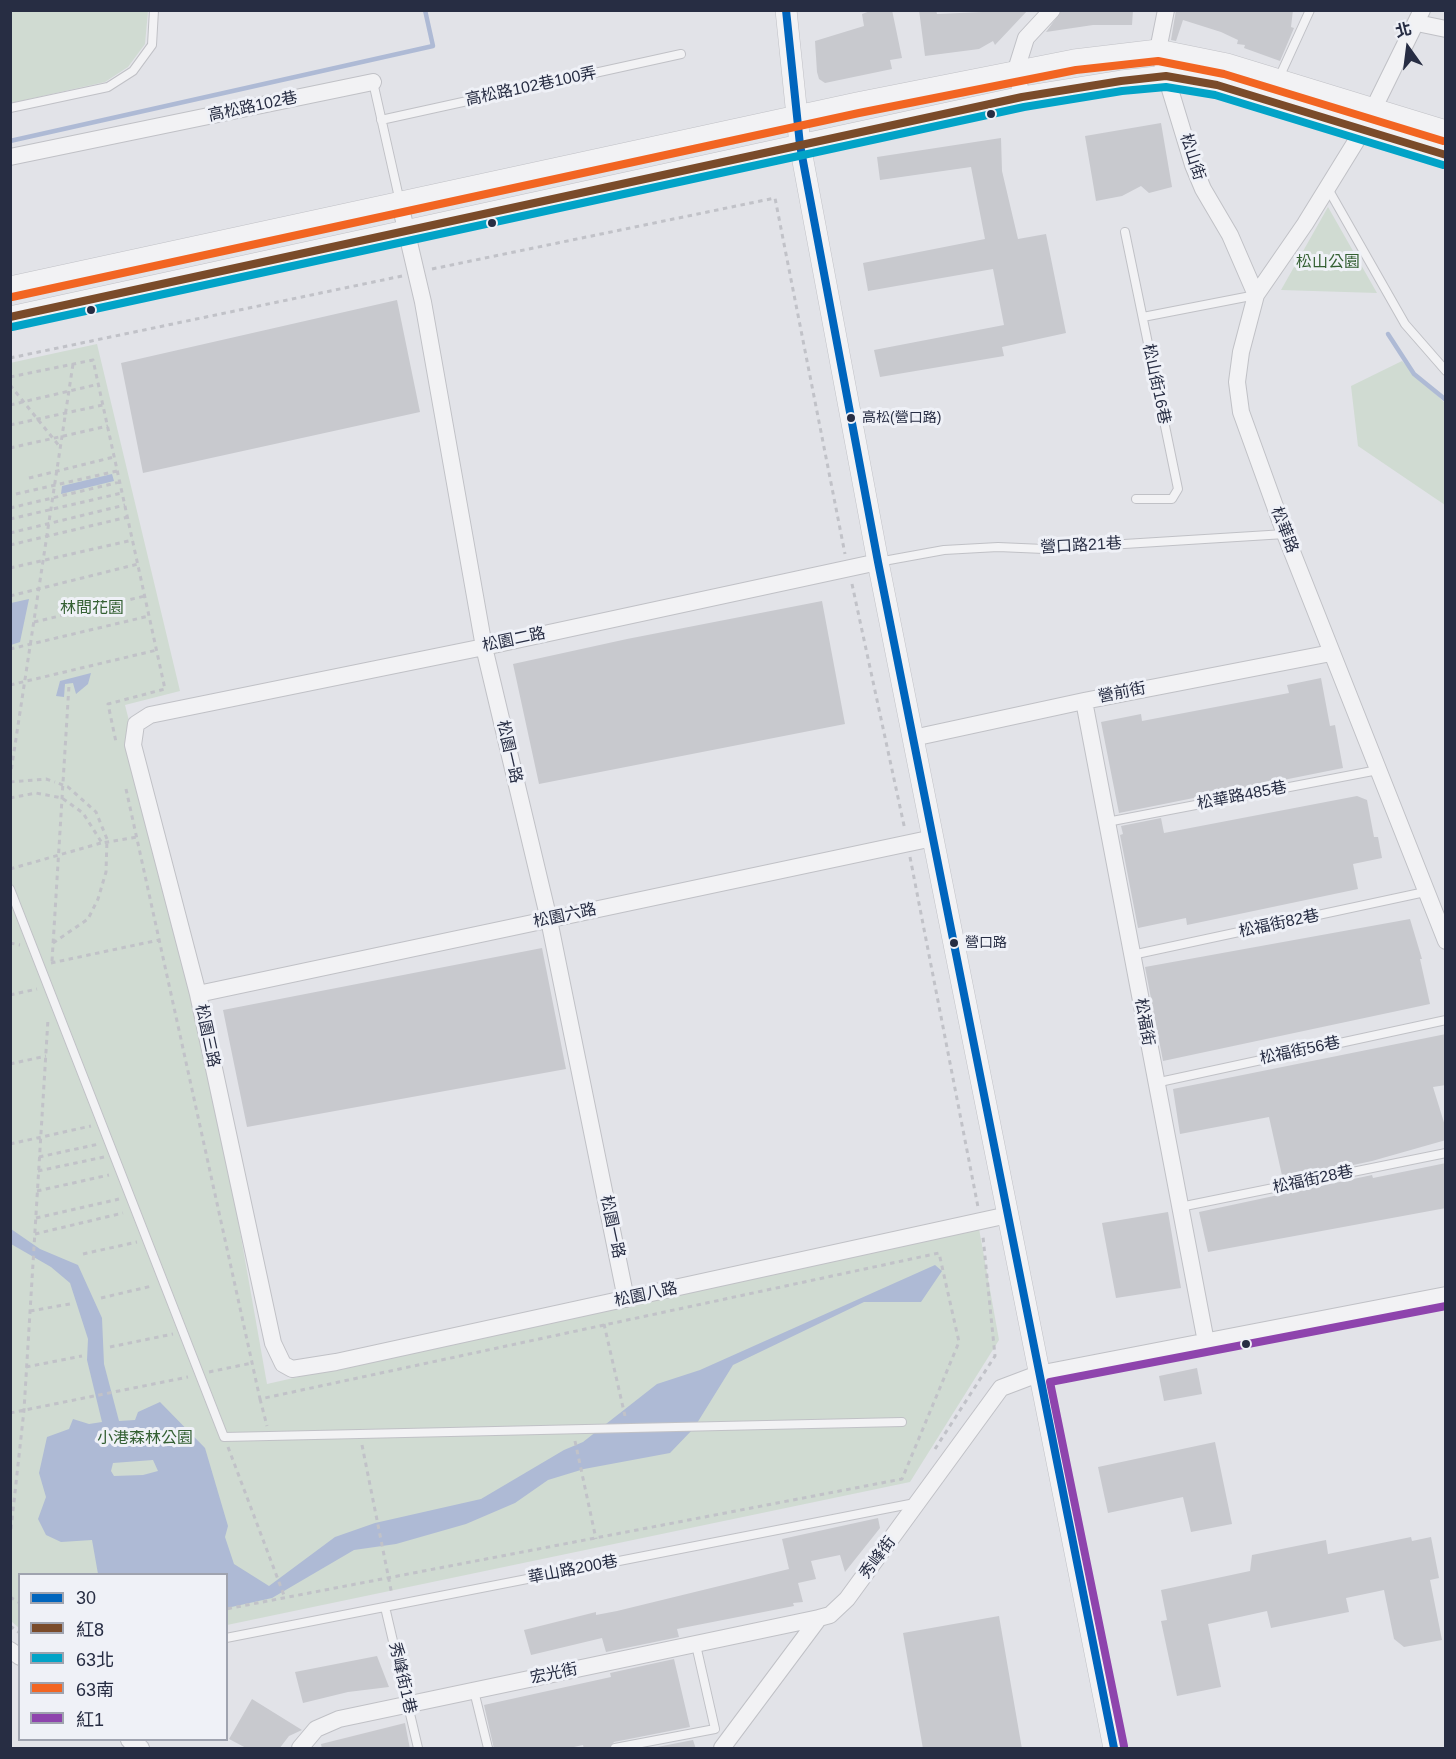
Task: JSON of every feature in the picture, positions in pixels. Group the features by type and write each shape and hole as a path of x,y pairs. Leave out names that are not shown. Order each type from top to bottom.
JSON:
{"street":[{"path":"786,10 795,116 878,562 1114,1749"},
{"path":"1022,97 1016,70 1026,38 1052,10"},
{"name":"松山街","path":"1166,10 1158,50 1166,76 1203,189 1230,235 1256,295"},
{"path":"1420,17 1446,29"},
{"name":"松華路","path":"1420,17 1363,130 1256,295 1241,352 1237,382 1240,412 1285,534 1446,941"},
{"path":"10,287 1016,70 1158,50 1227,64 1446,131"},
{"path":"10,317 1022,97 1084,86 1166,76 1217,85 1446,155"},
{"name":"高松路102巷","path":"10,157 373,82"},
{"name":"松園一路","path":"400,204 416,273 484,647 549,920 626,1299"},
{"name":"松園二路","path":"150,715 484,647 878,562"},
{"name":"營前街","path":"913,738 1084,701 1331,653"},
{"name":"松福街","path":"1084,701 1206,1342"},
{"name":"松園三路","path":"150,715 136,724 133,745 198,994 273,1343 283,1364"},
{"name":"松園六路","path":"198,994 933,838"},
{"name":"松園八路","path":"283,1364 292,1369 336,1362 1008,1215"},
{"name":"秀峰街","path":"722,1749 819,1618 830,1615 847,1599 1001,1388 1038,1374 1445,1297"},
{"name":"宏光街","path":"300,1749 316,1729 326,1723 819,1618"}],"lane":[{"path":"10,108 108,87 133,71 152,45 153,10"},
{"path":"1278,80 1310,10"},
{"name":"高松路102巷100弄","path":"381,120 681,54"},
{"name":"高松路102巷","path":"373,82 400,204"},
{"path":"1327,187 1405,324 1446,371"},
{"name":"松山街16巷","path":"1125,232 1178,489 1172,499 1136,499"},
{"path":"1143,317 1256,295"},
{"name":"營口路21巷","path":"878,562 944,549 998,547 1044,549 1285,534"},
{"name":"松華路485巷","path":"1107,822 1378,770"},
{"path":"10,889 50,986 224,1437 628,1430 902,1422"},
{"name":"松福街82巷","path":"1132,955 1425,892"},
{"name":"松福街56巷","path":"1155,1083 1446,1020"},
{"name":"松福街28巷","path":"1180,1207 1446,1153"},
{"name":"華山路200巷","path":"228,1638 388,1601 920,1502"},
{"name":"秀峰街1巷","path":"388,1601 418,1749"},
{"path":"615,1749 715,1729 696,1645"},
{"path":"474,1691 488,1749"}],"path":[{"path":"10,358 416,273"},
{"path":"10,377 93,360 165,689 108,704 117,748"},
{"path":"53,943 88,919 98,899 106,872 107,839 96,812 68,787 46,779 10,780 74,364"},
{"path":"10,405 99,384"},
{"path":"10,385 61,448"},
{"path":"10,425 103,405"},
{"path":"10,448 108,426"},
{"path":"29,478 115,457"},
{"path":"16,494 117,471"},
{"path":"10,508 120,482"},
{"path":"10,519 122,493"},
{"path":"10,533 125,505"},
{"path":"10,545 128,517"},
{"path":"10,568 133,540"},
{"path":"10,596 138,564"},
{"path":"34,622 145,596"},
{"path":"10,649 149,616"},
{"path":"10,685 157,650"},
{"path":"10,1538 24,1410 69,685"},
{"path":"125,781 269,1436"},
{"path":"10,798 36,793 62,798 83,813 102,843"},
{"path":"10,869 102,843 137,837"},
{"path":"51,963 159,940"},
{"path":"10,995 50,986"},
{"path":"10,1064 46,1056"},
{"path":"10,1144 103,1123"},
{"path":"39,1157 110,1142"},
{"path":"38,1171 115,1154"},
{"path":"37,1191 122,1172"},
{"path":"36,1218 131,1197"},
{"path":"35,1234 136,1210"},
{"path":"931,1454 995,1356 981,1221"},
{"path":"83,1254 148,1240"},
{"path":"228,1609 902,1479 959,1342 939,1253 260,1399"},
{"path":"101,1298 164,1283"},
{"path":"30,1311 70,1304"},
{"path":"604,1324 628,1430"},
{"path":"110,1347 183,1332"},
{"path":"26,1367 82,1356"},
{"path":"10,1413 252,1363"},
{"path":"573,1431 596,1539"},
{"path":"360,1435 389,1578 388,1601"},
{"path":"224,1437 285,1598"}],"green space":[{"path":"10,11 148,11 145,44 128,67 105,82 11,103"},
{"name":"松山公園","path":"1328,207 1377,293 1281,290"},
{"name":"小港森林公園","path":"97,344 180,691 125,705 198,994 267,1384 978,1223 999,1340 910,1482 228,1625 228,1573 18,1573 18,1627 11,1621 10,363"},
{"path":"1402,361 1445,403 1445,505 1358,446 1351,386"}],"water":[{"path":"112,474 114,481 61,494 62,486"},
{"path":"29,599 20,642 11,645 11,603"},
{"path":"91,673 88,684 76,694 73,683 65,684 64,697 56,696 60,681"},
{"path":"11,1229 40,1249 78,1265 102,1318 104,1364 119,1421 135,1420 138,1412 160,1402 205,1448 228,1526 225,1537 234,1564 269,1586 335,1537 375,1523 481,1499 564,1450 583,1442 657,1384 700,1370 935,1265 942,1271 921,1302 864,1302 733,1365 694,1428 670,1453 584,1469 548,1480 515,1503 466,1524 396,1544 354,1550 272,1598 228,1608 228,1573 98,1573 92,1540 61,1542 46,1535 38,1519 46,1497 39,1473 47,1437 69,1429 73,1419 89,1424 102,1422 87,1360 88,1339 70,1283 51,1267 11,1244","holes":["153,1460 158,1471 143,1475 114,1476 111,1471 113,1463"]}],"building":[{"path":"873,10 892,10 902,58 890,60 892,69 825,83 819,79 815,41 864,26 862,14"},
{"path":"919,10 936,10 937,14 1028,10 995,45 993,41 979,49 925,56"},
{"path":"1062,10 1133,10 1132,25 1093,25 1046,32"},
{"path":"1176,10 1293,10 1291,27 1294,28 1280,61 1244,48 1245,45 1237,44 1238,40 1221,32 1183,20 1176,41 1171,40"},
{"path":"1161,123 1172,187 1149,193 1141,186 1122,196 1096,201 1085,136"},
{"path":"1001,138 1002,171 1018,239 1046,234 1066,333 1002,347 1004,356 880,377 874,350 1004,325 993,269 868,291 863,263 985,239 971,167 880,180 877,157"},
{"path":"397,300 420,412 143,473 121,363"},
{"path":"822,601 845,724 539,784 513,664"},
{"path":"1321,678 1330,726 1335,725 1343,768 1119,813 1101,722 1141,714 1142,721 1289,693 1287,685"},
{"path":"1357,796 1367,800 1374,837 1378,837 1382,858 1353,864 1358,889 1187,925 1186,918 1138,928 1120,835 1123,834 1121,826 1161,818 1164,833"},
{"path":"1410,919 1422,959 1420,959 1430,1004 1163,1061 1145,967"},
{"path":"542,948 566,1069 247,1127 223,1010"},
{"path":"1446,1034 1446,1085 1433,1087 1446,1129 1446,1140 1372,1161 1283,1180 1269,1117 1180,1134 1173,1089"},
{"path":"1446,1163 1446,1208 1208,1252 1199,1212 1372,1175 1373,1178"},
{"path":"1168,1212 1181,1288 1116,1298 1102,1223"},
{"path":"1197,1368 1202,1394 1164,1401 1159,1376"},
{"path":"1215,1442 1232,1524 1191,1532 1183,1497 1108,1513 1098,1467"},
{"path":"878,1518 880,1528 845,1572 840,1555 811,1561 816,1579 798,1583 803,1602 793,1603 794,1606 677,1629 679,1637 606,1652 602,1638 531,1655 524,1630 596,1612 596,1615 617,1611 789,1569 782,1539"},
{"path":"1411,1537 1412,1541 1431,1537 1439,1578 1430,1580 1442,1640 1404,1647 1394,1639 1384,1590 1346,1598 1349,1612 1271,1628 1267,1611 1208,1624 1221,1687 1177,1696 1161,1621 1167,1620 1161,1590 1250,1571 1252,1555 1326,1540 1328,1554"},
{"path":"999,1616 1022,1749 923,1749 903,1633"},
{"path":"377,1656 389,1687 348,1692 303,1703 295,1672"},
{"path":"674,1659 690,1727 614,1742 609,1749 584,1749 583,1745 565,1749 494,1749 484,1705 611,1677 610,1673"},
{"path":"252,1699 302,1730 289,1736 279,1749 248,1749 229,1739"},
{"path":"405,1723 410,1749 322,1749 321,1744"},
{"path":"693,1740 696,1749 647,1749"}],"waterway":[{"path":"10,141 433,46 425,10"},
{"path":"1388,334 1414,374 1446,400"}],"transit line":[{"name":"30","path":"786,10 800,145 878,562 1114,1748"},
{"name":"63南","path":"12,297 859,113 1076,70 1158,61 1224,74 1443,141"},
{"name":"紅8","path":"10,317 1022,97 1121,81 1166,76 1217,85 1446,155"},
{"name":"63北","path":"12,327 1024,107 1122,91 1166,87 1215,95 1443,165"},
{"name":"紅1","path":"1124,1746 1050,1382 1446,1306"}],"place":[{"name":"高松(營口路)","path":"851,418"},
{"name":"營口路","path":"954,943"}],"park label":[{"name":"林間花園","path":"92,609"}]}
